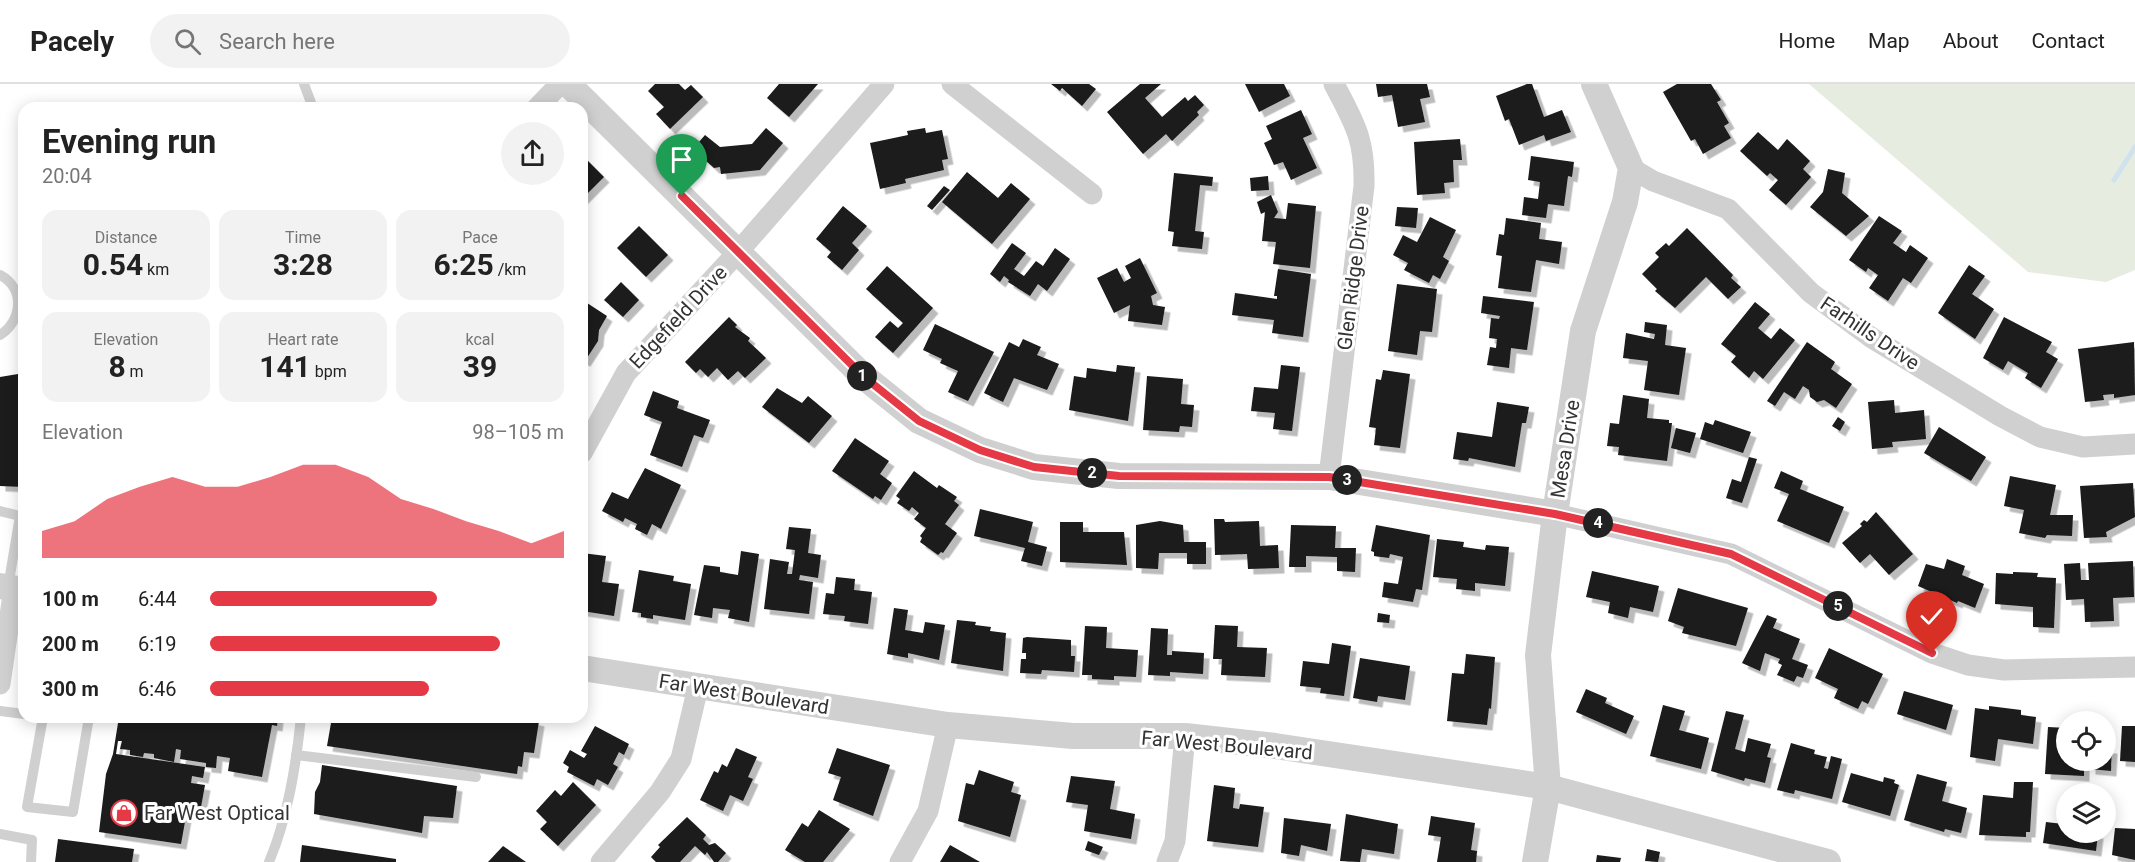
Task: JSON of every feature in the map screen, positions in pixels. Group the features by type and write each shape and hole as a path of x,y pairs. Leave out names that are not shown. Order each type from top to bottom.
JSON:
{"street":[{"path":"543,102 560,84"},
{"path":"568,84 586,102"},
{"name":"Edgefield Drive","path":"588,442 626,373 738,252 884,84"},
{"path":"952,84 1092,194"},
{"name":"Glen Ridge Drive","path":"1329,477 1364,186 1364,154 1359,131 1334,84"},
{"path":"1594,84 1630,168"},
{"path":"588,104 863,376 919,421 980,450 1034,467 1119,476 1329,477 1555,514 1731,554 1932,653 1968,665 2004,670 2135,667"},
{"name":"Farhills Drive","path":"1630,168 1653,181 1728,209 1811,293 1872,338 2000,416 2040,437 2083,447 2135,444"},
{"name":"Mesa Drive","path":"1535,862 1548,787 1538,655 1555,514 1583,332 1625,202 1630,168"},
{"path":"0,684 12,588"},
{"name":"Far West Boulevard","path":"588,669 948,725 1073,736 1185,736 1275,746 1548,787 1828,862"},
{"path":"601,862 660,792 681,759 698,687"},
{"path":"900,862 928,811 948,725"},
{"path":"1167,862 1175,841 1185,736"}],"lane":[{"path":"304,84 311,102"},
{"path":"0,275 14,287 18,297"},
{"path":"0,335 15,320 18,312"},
{"path":"0,511 18,515"},
{"path":"12,588 18,545"},
{"path":"0,711 18,713"},
{"path":"42,723 27,807 73,812 87,723"},
{"path":"269,862 279,837 300,723"},
{"path":"296,755 476,777"},
{"path":"0,834 32,840 31,862"}],"shaded area":[{"path":"1809,84 2135,84 2135,270 2106,282 2028,272"}],"building":[{"path":"655,84 679,84 685,90 691,85 703,97 670,129 656,114 664,107 648,91"},
{"path":"779,84 818,84 789,117 767,98"},
{"path":"1051,84 1089,84 1096,89 1082,106 1062,88 1060,91"},
{"path":"1140,84 1161,84 1145,98 1162,117 1185,97 1188,101 1195,95 1204,105 1197,112 1199,115 1172,141 1166,134 1143,154 1107,112"},
{"path":"1245,84 1284,84 1290,96 1259,112"},
{"path":"1376,84 1427,84 1430,97 1420,99 1425,122 1398,127 1392,95 1378,97"},
{"path":"1532,84 1544,117 1562,110 1571,132 1546,141 1544,135 1519,145 1509,119 1505,121 1496,96"},
{"path":"1677,84 1711,84 1721,100 1717,102 1729,123 1724,126 1731,138 1703,154 1695,139 1691,141 1663,92"},
{"path":"1301,110 1312,134 1303,138 1317,168 1291,180 1283,162 1274,165 1264,143 1272,139 1266,126"},
{"path":"766,128 783,143 760,170 721,174 720,167 714,168 693,149 705,135 720,147 752,144"},
{"path":"925,128 926,133 942,130 948,159 942,160 944,170 905,179 906,183 880,189 870,143 908,135 907,131"},
{"path":"1758,132 1778,150 1787,139 1810,161 1803,169 1811,177 1786,205 1769,190 1778,180 1770,173 1767,176 1740,151"},
{"path":"1460,139 1462,160 1453,160 1454,182 1444,183 1445,193 1417,195 1414,142"},
{"path":"1531,156 1574,162 1572,177 1568,176 1564,206 1548,204 1546,218 1522,215 1524,197 1538,199 1540,182 1528,180"},
{"path":"588,161 604,177 588,193"},
{"path":"1828,169 1845,173 1842,193 1869,216 1846,236 1810,207 1823,192"},
{"path":"967,172 998,198 1011,183 1030,199 992,244 942,202"},
{"path":"1174,173 1213,177 1212,186 1200,185 1195,231 1204,232 1202,249 1172,246 1174,232 1168,231"},
{"path":"1268,176 1269,190 1251,191 1250,178"},
{"path":"944,186 950,190 932,210 927,206"},
{"path":"1271,195 1278,212 1274,218 1286,219 1288,203 1316,206 1310,268 1273,264 1276,242 1262,241 1265,212 1261,214 1257,202"},
{"path":"843,206 867,226 852,243 859,250 842,270 827,257 831,252 816,239"},
{"path":"1397,207 1418,208 1416,228 1395,226"},
{"path":"1879,216 1902,231 1893,243 1906,252 1910,245 1928,258 1911,283 1903,278 1888,301 1869,288 1878,275 1868,268 1866,272 1849,260"},
{"path":"1430,217 1456,230 1443,257 1449,261 1440,279 1433,275 1429,283 1404,270 1408,263 1393,255 1403,235 1417,242"},
{"path":"1506,218 1541,223 1539,239 1562,242 1559,264 1536,260 1531,292 1498,288 1502,256 1496,255 1499,234 1504,235"},
{"path":"639,226 668,255 646,277 617,248"},
{"path":"1687,228 1733,275 1731,278 1741,287 1728,299 1706,277 1675,308 1655,291 1657,289 1642,274 1659,257 1655,253 1666,243 1669,246"},
{"path":"1012,243 1026,253 1014,269 1024,276 1036,261 1043,266 1055,248 1070,259 1047,291 1038,284 1030,296 1008,282 1009,280 1004,276 1000,282 990,274"},
{"path":"1140,258 1157,293 1151,296 1153,305 1165,307 1162,325 1128,321 1130,305 1114,313 1097,278 1117,268 1124,282 1131,278 1125,266"},
{"path":"1969,265 1985,276 1972,294 1994,309 1975,339 1938,313"},
{"path":"887,266 933,308 893,353 875,337 890,321 898,328 903,323 866,289"},
{"path":"1278,269 1311,274 1303,337 1272,333 1274,320 1232,315 1235,293 1277,299 1277,296 1274,296"},
{"path":"621,282 639,300 623,317 604,300"},
{"path":"1397,284 1437,289 1432,332 1420,331 1417,355 1388,351"},
{"path":"1483,296 1534,302 1527,350 1511,348 1509,368 1487,365 1490,347 1496,348 1497,339 1489,338 1491,318 1499,319 1500,316 1481,313"},
{"path":"1755,302 1770,314 1758,328 1771,339 1780,328 1795,340 1763,379 1754,371 1749,378 1731,362 1736,356 1721,344"},
{"path":"588,304 607,316 599,330 598,341 588,356"},
{"path":"729,317 737,325 735,327 750,338 748,341 766,358 745,378 738,371 728,380 717,368 708,377 700,369 696,373 685,362"},
{"path":"2004,317 2052,342 2046,352 2058,359 2041,388 2025,378 2028,373 2008,361 2003,370 1983,358"},
{"path":"1645,322 1667,325 1665,345 1686,348 1679,395 1644,390 1648,361 1623,358 1626,333 1654,339 1655,334 1644,332"},
{"path":"935,324 994,352 968,401 948,392 958,371 940,363 942,359 923,350"},
{"path":"1023,339 1041,347 1037,355 1059,364 1047,390 1014,378 1003,402 984,393 1009,342 1019,347"},
{"path":"1807,342 1835,362 1831,369 1852,384 1836,408 1824,400 1817,402 1810,397 1809,390 1803,386 1795,399 1784,392 1775,406 1767,401"},
{"path":"2134,342 2135,395 2114,398 2114,394 2103,395 2104,400 2085,402 2078,349"},
{"path":"1117,365 1135,367 1128,421 1069,410 1074,376 1086,378 1087,368 1116,372"},
{"path":"1281,365 1300,367 1292,431 1273,429 1275,413 1251,411 1254,387 1278,389"},
{"path":"1383,370 1410,374 1400,448 1374,445 1376,428 1369,427 1376,379 1381,380"},
{"path":"18,374 18,487 0,486 0,377"},
{"path":"1147,376 1183,379 1181,404 1194,405 1192,427 1180,426 1179,432 1143,430"},
{"path":"777,388 802,403 808,396 832,416 809,443 762,407"},
{"path":"653,391 679,401 677,408 710,420 703,438 694,435 682,467 650,455 662,422 644,415"},
{"path":"1623,395 1649,399 1647,418 1669,420 1669,423 1672,423 1667,461 1618,455 1619,447 1607,446 1610,423 1619,424"},
{"path":"1894,400 1895,413 1924,410 1926,439 1892,442 1893,447 1872,449 1868,402"},
{"path":"1497,402 1529,407 1526,423 1522,423 1515,467 1469,458 1468,461 1453,459 1457,432 1492,437"},
{"path":"1838,417 1845,422 1840,431 1832,426"},
{"path":"1715,420 1751,432 1743,453 1700,439 1705,422 1713,425"},
{"path":"1939,427 1986,457 1971,481 1924,453"},
{"path":"1676,428 1696,433 1690,453 1671,448"},
{"path":"855,438 889,461 880,474 892,483 881,500 875,496 873,499 832,471"},
{"path":"1749,457 1757,459 1742,503 1726,498 1732,479 1741,482"},
{"path":"645,468 681,485 661,529 652,524 647,535 635,529 637,524 625,518 623,522 602,511 612,492 628,499"},
{"path":"914,471 937,488 939,485 957,497 954,501 959,505 945,524 957,533 943,553 938,555 920,542 922,538 920,536 926,528 914,519 919,513 912,507 909,511 897,503 900,499 896,496"},
{"path":"1781,471 1803,481 1800,489 1844,507 1829,543 1777,521 1789,494 1774,488"},
{"path":"2010,476 2056,485 2050,515 2073,515 2072,536 2047,535 2045,538 2019,533 2024,510 2004,506"},
{"path":"2133,483 2135,517 2106,532 2107,537 2084,538 2080,486"},
{"path":"980,509 1033,522 1028,542 1047,547 1042,566 1021,561 1025,548 974,536"},
{"path":"1876,512 1913,554 1889,575 1870,554 1860,563 1842,543 1862,526 1860,524 1864,520 1867,522"},
{"path":"1214,519 1224,519 1225,522 1259,521 1260,546 1278,545 1279,568 1248,569 1247,554 1215,555"},
{"path":"1160,521 1183,525 1184,542 1206,542 1206,564 1187,564 1187,553 1159,553 1158,569 1136,568 1136,525"},
{"path":"1060,522 1083,522 1083,532 1124,532 1127,565 1060,562"},
{"path":"1291,525 1336,526 1335,548 1356,548 1355,572 1337,571 1337,557 1306,556 1306,567 1289,567"},
{"path":"1376,525 1430,535 1422,590 1416,589 1413,602 1382,597 1384,582 1398,584 1403,557 1390,554 1389,558 1374,556 1374,552 1371,551"},
{"path":"789,527 811,529 808,553 821,555 818,578 800,575 799,580 813,582 809,614 764,609 770,559 789,562 787,574 792,574 795,550 786,549"},
{"path":"1437,539 1464,542 1463,547 1485,550 1486,545 1509,547 1505,586 1475,583 1475,591 1456,589 1457,579 1433,577"},
{"path":"741,551 759,554 749,622 728,618 730,610 713,608 712,618 694,615 704,565 720,567 720,572 738,575"},
{"path":"588,554 606,556 602,582 619,584 614,616 588,612"},
{"path":"1947,559 1965,566 1962,575 1984,584 1975,608 1958,601 1957,603 1918,586 1926,564 1944,569"},
{"path":"2133,561 2134,597 2113,598 2114,621 2085,622 2084,599 2066,600 2064,564 2080,563 2081,580 2089,580 2088,563"},
{"path":"639,570 674,576 673,581 691,584 685,620 653,615 653,619 641,617 641,613 632,612"},
{"path":"1592,571 1659,586 1653,612 1630,607 1628,618 1608,613 1610,602 1586,597"},
{"path":"2013,572 2038,573 2037,577 2056,578 2054,628 2033,627 2033,607 1995,604 1996,573 2013,574"},
{"path":"836,577 855,579 854,590 872,592 868,624 844,621 845,616 823,614 826,593 834,594"},
{"path":"1678,588 1748,608 1736,646 1682,633 1684,627 1668,621"},
{"path":"894,608 908,610 905,630 923,633 925,622 945,625 939,660 908,653 908,658 887,654"},
{"path":"1378,613 1390,615 1389,623 1377,622"},
{"path":"1767,615 1777,619 1773,628 1800,639 1792,659 1808,665 1803,678 1797,676 1794,682 1777,675 1782,665 1778,663 1780,659 1765,653 1760,671 1742,663"},
{"path":"957,620 976,622 975,625 991,627 990,631 1006,633 1003,671 951,663"},
{"path":"1215,625 1238,626 1237,647 1267,648 1265,677 1221,675 1222,659 1213,659"},
{"path":"1085,626 1107,627 1106,648 1138,650 1136,677 1114,676 1114,680 1092,679 1092,675 1082,675"},
{"path":"1151,628 1168,629 1167,655 1172,655 1172,651 1204,653 1203,674 1170,672 1170,676 1148,675"},
{"path":"1023,638 1071,640 1071,656 1075,656 1074,672 1042,670 1041,674 1020,673 1021,659 1026,659 1026,653 1022,653"},
{"path":"1332,643 1351,646 1344,696 1320,693 1321,688 1300,686 1303,661 1329,664"},
{"path":"1829,648 1883,674 1868,704 1862,701 1858,709 1834,698 1838,689 1815,678"},
{"path":"1466,654 1495,657 1491,709 1489,708 1487,725 1447,721 1452,673 1464,674"},
{"path":"1360,658 1410,666 1405,700 1378,696 1377,702 1353,698"},
{"path":"1586,689 1607,698 1605,703 1634,716 1626,734 1576,712"},
{"path":"1904,691 1953,705 1946,730 1897,714"},
{"path":"1663,705 1685,711 1679,730 1709,738 1701,769 1650,756"},
{"path":"1989,706 2021,710 2021,715 2036,717 2033,744 1998,739 1995,761 1970,757 1975,708 1989,710"},
{"path":"1726,711 1744,715 1735,749 1745,752 1748,738 1771,744 1767,757 1771,758 1765,783 1745,778 1744,781 1711,771"},
{"path":"118,723 277,723 277,726 272,725 262,777 228,771 230,758 217,756 216,768 206,767 206,763 180,759 181,750 176,749 174,762 154,758 154,754 144,753 143,757 130,755 130,750 120,749 122,741 118,741 116,754 205,767 203,778 192,776 191,783 205,785 201,807 188,805 181,844 99,832 106,774 113,754"},
{"path":"331,723 539,723 534,753 524,752 522,767 518,766 517,774 327,746"},
{"path":"595,726 629,744 624,755 619,752 613,764 618,767 608,785 597,779 594,786 567,772 569,767 563,763 570,750 584,758 587,754 581,751"},
{"path":"2122,726 2135,726 2135,762 2120,761"},
{"path":"2048,727 2056,727 2056,771 2084,771 2084,776 2045,774"},
{"path":"1791,743 1815,750 1814,754 1827,757 1824,768 1828,769 1831,756 1842,759 1832,799 1795,790 1794,794 1777,790"},
{"path":"736,748 757,757 748,777 753,779 743,801 730,795 723,811 700,800 714,771 718,773 722,764 727,767"},
{"path":"837,748 890,765 873,816 833,800 841,777 828,773"},
{"path":"322,765 457,786 453,818 424,816 422,833 314,814 315,792 320,782"},
{"path":"979,770 1014,782 1011,792 1021,795 1010,837 958,821 966,783 974,785"},
{"path":"1851,773 1883,782 1884,777 1895,780 1894,783 1899,785 1890,816 1842,802"},
{"path":"1917,774 1947,782 1942,801 1967,808 1961,833 1945,829 1944,832 1904,820"},
{"path":"1071,776 1115,781 1110,809 1135,814 1131,839 1084,831 1088,805 1066,802"},
{"path":"573,782 596,805 558,846 540,829 547,822 536,811 555,790 561,796"},
{"path":"2014,782 2033,782 2030,832 2026,832 2026,837 1979,835 1983,795 2013,798"},
{"path":"1214,785 1235,788 1233,808 1239,809 1240,804 1264,807 1258,847 1207,841"},
{"path":"819,810 850,829 823,862 805,862 785,850 802,823 808,827"},
{"path":"1346,814 1398,824 1394,854 1362,849 1360,862 1340,861"},
{"path":"1431,816 1475,823 1471,850 1477,851 1476,862 1437,862 1441,837 1428,835"},
{"path":"687,817 706,835 703,839 709,845 715,843 726,853 718,862 714,862 707,852 705,855 695,846 680,862 656,862 651,857 660,847 658,845"},
{"path":"1284,818 1331,824 1327,851 1301,845 1299,856 1281,853"},
{"path":"2046,822 2056,823 2056,843 2097,843 2096,851 2043,843"},
{"path":"2116,828 2135,829 2135,860 2112,855 2113,843 2116,843"},
{"path":"58,839 134,849 132,862 55,862"},
{"path":"1088,841 1103,847 1099,855 1085,850"},
{"path":"302,845 396,859 396,862 300,862"},
{"path":"950,845 980,862 940,862"},
{"path":"503,846 526,862 488,862"},
{"path":"1647,849 1660,852 1658,862 1645,861"},
{"path":"1597,855 1621,858 1620,862 1596,862"}],"waterway":[{"path":"2114,180 2135,147"}],"place":[{"name":"Far West Optical","path":"124,813"}],"route":[{"path":"682,196 863,376 919,421 980,450 1034,467 1119,476 1329,477 1555,514 1731,554 1932,653"}]}
